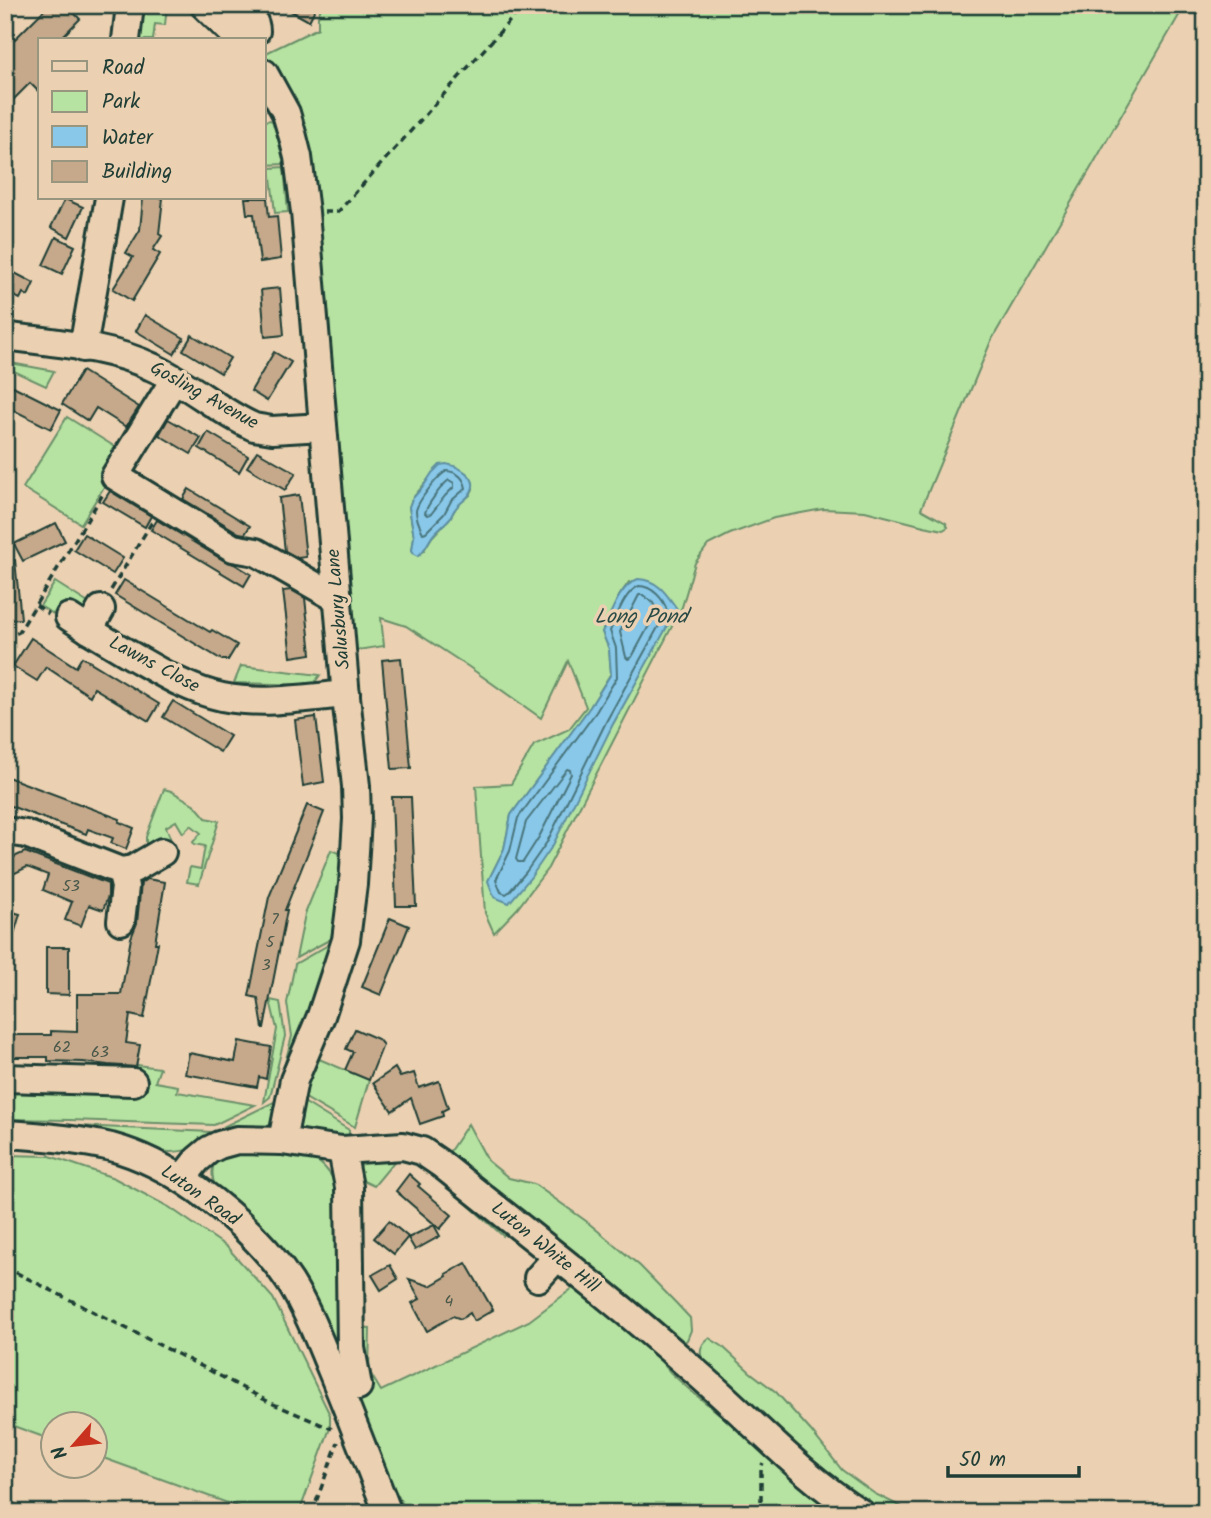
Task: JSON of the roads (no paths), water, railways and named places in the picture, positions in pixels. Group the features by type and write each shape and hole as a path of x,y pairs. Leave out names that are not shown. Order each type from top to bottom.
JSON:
{"street":[{"path":"126,38 130,5"},
{"path":"204,5 238,38"},
{"path":"239,5 256,25 256,31 249,38"},
{"name":"Salusbury Lane","path":"266,77 286,113 298,157 305,212 357,818 354,884 346,940 321,1016 293,1080 282,1141"},
{"path":"83,348 109,200"},
{"name":"Gosling Avenue","path":"5,336 135,359 254,427 272,430 323,427"},
{"path":"174,380 115,476 233,548 256,552 338,599"},
{"name":"Lawns Close","path":"86,619 172,679 206,693 256,700 346,694"},
{"path":"5,834 26,834 121,871 133,869 162,852"},
{"path":"121,871 125,887 121,921"},
{"path":"5,1078 133,1082"},
{"name":"Luton Road","path":"5,1134 44,1136 112,1147 182,1179 244,1226 267,1251 291,1284 319,1339 388,1513"},
{"name":"Luton White Hill","path":"182,1179 197,1160 219,1145 237,1140 282,1141 342,1150 403,1146 422,1151 691,1367 772,1442 834,1495 861,1513"},
{"path":"342,1150 349,1187 351,1348 358,1386"},
{"path":"538,1278 557,1257"}],"water":[{"path":"446,464 466,473 473,482 473,487 468,497 454,510 418,556 412,550 414,537 409,507 432,473 440,465"},
{"name":"Long Pond","path":"638,579 656,585 677,609 613,724 553,845 509,903 494,897 488,881 504,849 511,815 611,674 609,649 602,632 621,594"}]}
